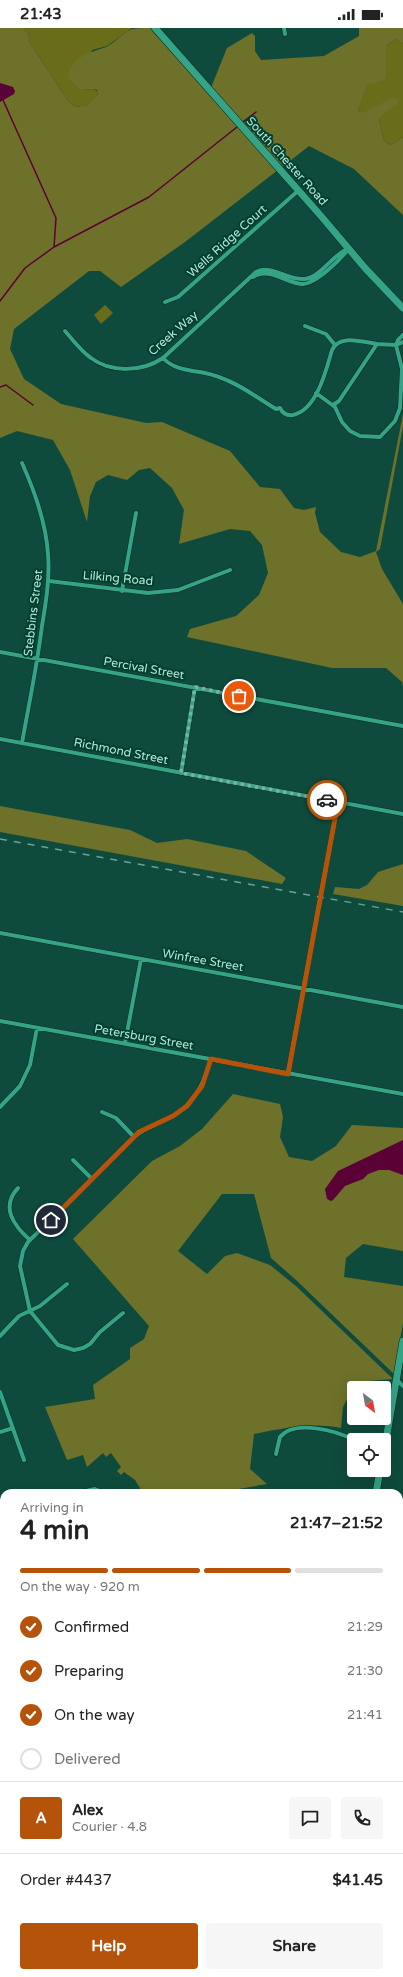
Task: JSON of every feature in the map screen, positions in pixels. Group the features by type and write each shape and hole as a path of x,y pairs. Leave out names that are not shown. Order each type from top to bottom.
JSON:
{"street":[{"name":"South Chester Road","path":"155,28 299,190 348,248 403,308"},
{"path":"284,28 285,34"},
{"name":"Wells Ridge Court","path":"165,302 178,297 299,190"},
{"name":"Creek Way","path":"65,331 90,357 109,367 122,369 142,368 163,358 246,281 257,274 264,273 300,283 310,283 318,278 344,255 348,248"},
{"path":"305,326 326,334 335,344"},
{"path":"316,393 333,405 344,425 354,434 380,437 395,420 400,408 402,378 401,360 396,345 398,340 403,335"},
{"path":"163,358 171,365 206,373 230,381 276,409 280,408 286,415 298,414 306,407 316,393 322,383 335,344 349,340 396,345 403,342"},
{"path":"333,405 339,401 378,344"},
{"name":"Stebbins Street","path":"22,464 36,495 44,522 48,553 49,582 38,659 22,743"},
{"path":"122,590 136,513"},
{"name":"Lilking Road","path":"49,582 148,593 178,590 230,570"},
{"name":"Percival Street","path":"0,652 403,726"},
{"path":"181,773 195,687"},
{"name":"Richmond Street","path":"0,739 403,814"},
{"path":"288,1074 338,802"},
{"name":"Winfree Street","path":"0,933 403,1007"},
{"path":"125,1043 141,959"},
{"name":"Petersburg Street","path":"0,1021 403,1094"},
{"path":"0,1107 20,1086 27,1072 30,1065 37,1028"},
{"path":"123,1313 100,1332 90,1344 83,1348 74,1350 58,1345 30,1310 20,1266 23,1251 30,1240 134,1137 149,1127 173,1116 187,1106 202,1086 211,1059"},
{"path":"102,1112 116,1118 134,1137"},
{"path":"73,1160 92,1178"},
{"path":"18,1188 7,1200 6,1212 12,1224 30,1240"},
{"path":"0,1336 20,1316 40,1306 67,1284"},
{"path":"387,1433 403,1341"},
{"path":"396,1379 403,1386"},
{"path":"0,1392 24,1460"},
{"path":"0,1432 13,1428"},
{"path":"276,1454 280,1437 289,1430 329,1430 347,1437"},
{"path":"377,1489 379,1477"}],"shaded area":[{"path":"0,28 24,28 28,34 30,43 68,101 76,107 87,105 98,95 97,90 81,90 68,78 72,65 81,57 106,47 132,29 150,28 278,170 185,242 121,287 100,271 89,271 14,329 10,349 24,379 61,404 146,423 162,422 230,451 260,487 280,489 294,508 304,510 316,507 315,513 320,532 341,552 360,557 376,551 403,414 403,426 380,549 376,552 382,569 403,604 403,687 402,682 386,668 332,668 187,637 190,629 236,616 259,595 268,573 262,545 250,531 230,529 179,544 184,510 172,488 150,468 139,470 127,480 108,475 96,482 90,496 87,522 70,470 53,440 17,431 0,438"},
{"path":"24,28 132,28 107,46 92,50 81,90 93,89 97,91 98,96 87,105 76,107 68,101 30,43 28,34"},
{"path":"359,28 403,28 403,44 396,39 386,46 386,79 382,82 368,84 358,111 363,113 394,97 399,102 379,119 384,141 391,145 403,137 403,215 354,169 309,146 281,168 210,90 227,48 252,33 255,36 255,51 261,60 324,56 359,36"},
{"path":"396,39 403,44 403,137 391,145 384,141 379,119 398,102 362,114 358,111 368,83 382,82 386,79 386,46"},
{"path":"0,83 13,87 15,91 14,94 0,102"},
{"path":"105,305 113,313 101,324 94,315"},
{"path":"0,806 130,830 157,843 187,839 246,851 286,878 282,884 0,832"},
{"path":"403,864 403,906 333,894 335,887 359,889 367,885 378,872"},
{"path":"233,1094 280,1104 283,1117 280,1137 289,1157 312,1161 336,1146 352,1125 403,1128 403,1251 363,1244 346,1258 344,1277 403,1286 403,1323 394,1374 271,1258 254,1194 222,1194 178,1251 207,1274 225,1256 237,1253 270,1265 296,1286 393,1379 347,1381 347,1399 343,1407 341,1428 330,1426 308,1426 254,1434 250,1469 267,1484 238,1489 141,1489 135,1480 124,1472 121,1475 117,1471 121,1467 111,1453 106,1457 103,1453 87,1467 83,1455 67,1460 45,1407 95,1399 93,1385 130,1359 130,1348 144,1339 149,1326 73,1239 152,1161 180,1146 202,1129"},
{"path":"403,1140 403,1175 389,1170 379,1170 368,1174 363,1179 345,1186 333,1200 331,1201 327,1199 325,1189 338,1171"}],"waterway":[{"path":"3,100 56,218 54,247"},
{"path":"243,122 256,112"},
{"path":"0,301 25,268 54,247 149,197 237,127"},
{"path":"0,387 6,385 33,405"}],"railway":[{"path":"0,839 403,912"}],"way so far":[{"path":"239,696 195,687 181,773 327,800"}],"route":[{"path":"51,1220 139,1132 180,1112 193,1100 202,1086 211,1059 288,1074 338,802 327,800"}]}
